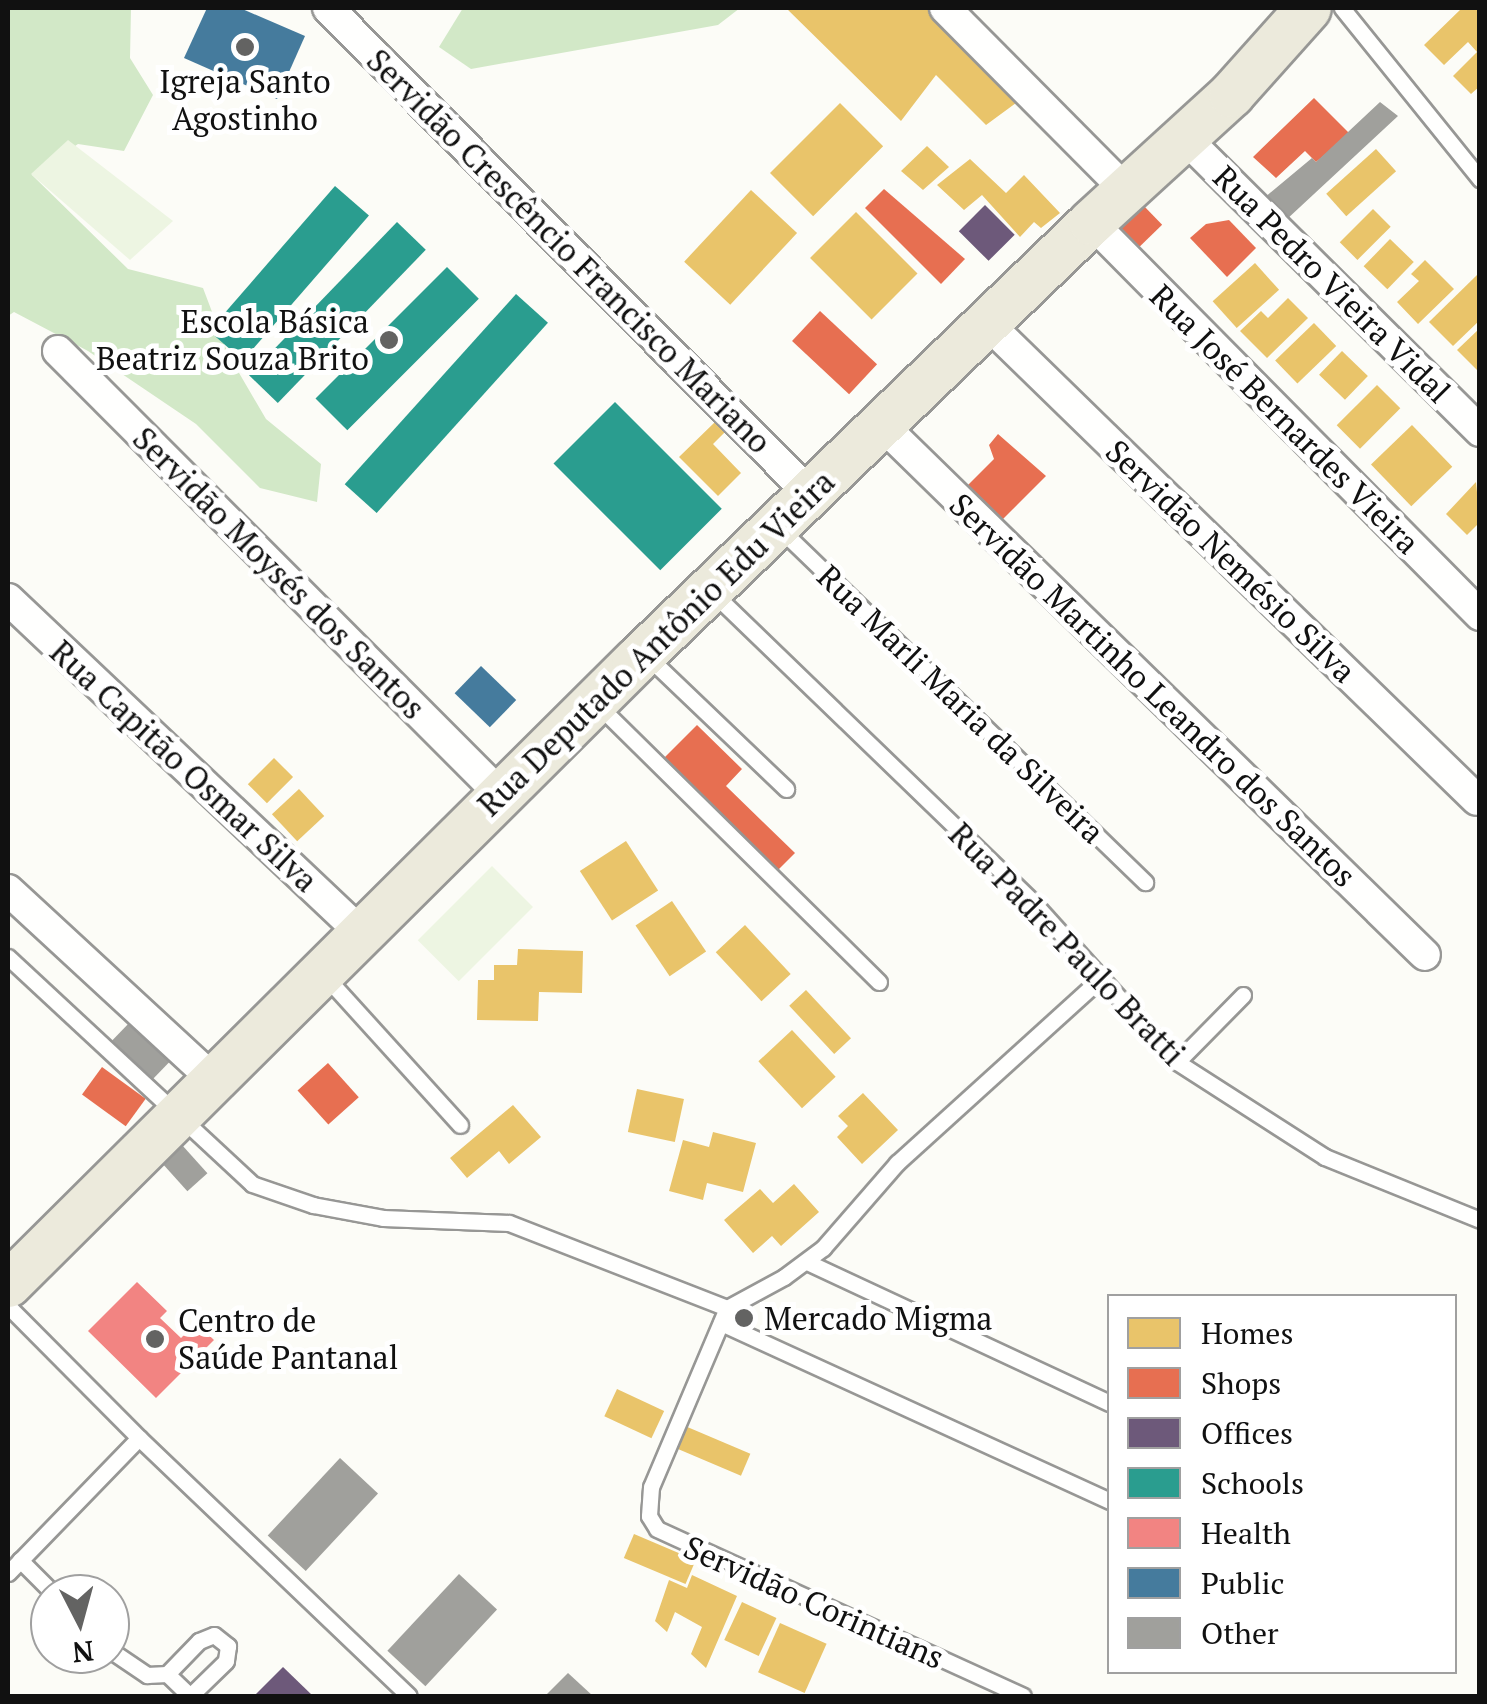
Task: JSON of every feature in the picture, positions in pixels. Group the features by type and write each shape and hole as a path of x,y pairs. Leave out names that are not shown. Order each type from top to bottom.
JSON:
{"main road":[{"name":"Rua Deputado Antônio Edu Vieira","path":"8,1284 643,652 1091,222 1185,138 1253,71 1308,8"}],"street":[{"name":"Servidão Crescêncio Francisco Mariano","path":"328,8 810,494"},
{"path":"946,8 1126,190"},
{"name":"Rua Pedro Vieira Vidal","path":"1185,138 1480,431"},
{"name":"Rua José Bernardes Vieira","path":"1091,222 1480,616"},
{"name":"Servidão Nemésio Silva","path":"986,322 1477,800"},
{"name":"Servidão Moysés dos Santos","path":"58,351 500,794"},
{"name":"Servidão Martinho Leandro dos Santos","path":"881,424 1425,955"},
{"name":"Rua Capitão Osmar Silva","path":"8,599 361,932"},
{"path":"8,890 213,1079"}],"lane":[{"path":"1342,8 1480,179"},
{"name":"Rua Marli Maria da Silveira","path":"777,526 1145,882"},
{"name":"Rua Padre Paulo Bratti","path":"710,590 1031,900 1176,1062 1325,1157 1480,1220"},
{"path":"643,652 786,789"},
{"path":"594,701 879,982"},
{"path":"8,957 227,1164 274,1193 383,1218 509,1223 724,1315 1107,1500"},
{"path":"321,972 460,1125"},
{"path":"724,1315 806,1262 897,1163 1103,976"},
{"path":"1176,1062 1243,995"},
{"path":"806,1262 1107,1402"},
{"path":"8,1306 139,1438 408,1696"},
{"name":"Servidão Corintians","path":"724,1315 651,1487 649,1516 657,1529 1023,1696"},
{"path":"8,1573 139,1438"},
{"path":"20,1560 34,1574"},
{"path":"130,1664 147,1675 167,1674"}],"green space":[{"path":"8,8 131,8 130,58 153,95 124,151 78,144 32,175 128,269 203,288 228,354 266,419 321,464 317,502 260,488 196,424 88,351 14,312 8,316"},
{"path":"463,8 740,8 718,25 471,69 439,47"},
{"path":"68,140 173,221 130,260 31,174"},
{"path":"492,866 533,907 459,981 418,940"}],"building: Homes":[{"path":"786,8 935,8 1024,97 986,125 936,75 901,121"},
{"path":"1462,8 1480,8 1480,86 1471,94 1453,76 1477,52 1468,42 1444,65 1424,45"},
{"path":"840,103 883,146 813,216 770,173"},
{"path":"927,146 949,167 923,190 901,171"},
{"path":"1376,149 1396,171 1346,216 1326,194"},
{"path":"970,159 1006,193 1024,175 1060,213 1041,228 1034,222 1020,237 982,195 964,210 937,185"},
{"path":"751,190 797,233 730,305 684,262"},
{"path":"1373,209 1391,227 1357,260 1340,242"},
{"path":"856,212 918,274 872,319 810,258"},
{"path":"1390,239 1414,262 1387,289 1364,266"},
{"path":"1425,260 1454,289 1418,324 1397,302 1419,281 1411,274"},
{"path":"1255,263 1279,290 1237,328 1213,301"},
{"path":"1477,275 1480,320 1453,346 1429,322"},
{"path":"1288,298 1308,318 1267,358 1240,331 1261,311 1268,318"},
{"path":"1314,323 1336,346 1297,384 1275,361"},
{"path":"1480,328 1480,373 1457,350"},
{"path":"1342,351 1368,376 1345,400 1319,375"},
{"path":"1377,385 1400,408 1360,449 1337,425"},
{"path":"715,422 725,432 713,444 741,473 718,496 679,457"},
{"path":"1412,425 1452,467 1411,506 1371,465"},
{"path":"1476,482 1480,522 1467,535 1446,514"},
{"path":"274,758 293,777 267,803 248,784"},
{"path":"299,789 324,816 297,841 272,814"},
{"path":"626,841 658,890 612,920 580,871"},
{"path":"672,901 706,952 670,976 636,926"},
{"path":"745,925 791,974 761,1001 716,952"},
{"path":"518,949 583,951 582,993 539,992 538,1021 477,1020 478,980 494,980 494,965 517,965"},
{"path":"806,990 851,1038 834,1054 789,1006"},
{"path":"792,1030 836,1077 802,1108 758,1061"},
{"path":"637,1089 684,1099 675,1142 628,1132"},
{"path":"863,1093 898,1130 862,1164 837,1137 848,1126 838,1116"},
{"path":"513,1105 541,1137 509,1164 499,1151 467,1178 450,1158"},
{"path":"713,1132 756,1143 743,1192 707,1183 703,1200 669,1191 683,1140 709,1147"},
{"path":"794,1184 819,1212 781,1246 772,1236 753,1253 724,1220 760,1189 773,1203"},
{"path":"617,1389 664,1411 651,1438 604,1416"},
{"path":"685,1426 750,1454 741,1476 676,1448"},
{"path":"634,1534 696,1560 686,1584 624,1558"},
{"path":"692,1575 737,1596 706,1668 691,1654 702,1627 675,1612 667,1632 655,1621 669,1580 687,1588"},
{"path":"742,1602 776,1618 759,1656 724,1640"},
{"path":"780,1623 827,1644 805,1693 758,1672"}],"building: Shops":[{"path":"1314,98 1350,134 1316,162 1305,151 1276,178 1253,157"},
{"path":"884,189 965,259 941,284 865,208"},
{"path":"1142,204 1162,225 1137,249 1117,228"},
{"path":"1229,220 1256,248 1227,277 1190,238 1206,224"},
{"path":"820,311 877,364 849,394 792,341"},
{"path":"998,434 1046,476 995,527 960,493 994,459 989,445"},
{"path":"697,725 742,769 726,786 795,853 777,871 663,759"},
{"path":"328,1063 359,1097 328,1125 298,1090"},
{"path":"102,1067 146,1099 126,1126 82,1095"}],"building: Offices":[{"path":"985,205 1015,235 989,261 959,231"},
{"path":"283,1667 313,1696 254,1696"}],"building: Schools":[{"path":"335,186 369,216 243,360 209,331"},
{"path":"397,222 426,250 278,403 249,375"},
{"path":"447,267 479,299 347,430 315,399"},
{"path":"516,294 548,323 377,513 345,484"},
{"path":"615,402 722,509 660,570 553,464"}],"building: Health":[{"name":"Centro de Saúde Pantanal","path":"137,1282 167,1311 160,1318 181,1338 196,1323 214,1340 156,1398 88,1331"}],"building: Public":[{"name":"Igreja Santo Agostinho","path":"207,8 240,8 305,36 277,99 184,58"},
{"path":"481,666 516,700 490,727 455,693"}],"building: Other":[{"path":"1380,102 1398,116 1286,220 1264,198 1312,158 1316,162"},
{"path":"133,1019 173,1058 152,1079 112,1041"},
{"path":"182,1145 207,1173 187,1191 162,1163"},
{"path":"340,1458 378,1493 306,1571 268,1536"},
{"path":"459,1574 497,1609 425,1686 387,1651"},
{"path":"568,1673 593,1696 545,1696"}],"place":[{"name":"Igreja Santo Agostinho","path":"245,47"},
{"name":"Escola Básica Beatriz Souza Brito","path":"389,340"},
{"name":"Mercado Migma","path":"744,1318"},
{"name":"Centro de Saúde Pantanal","path":"155,1339"}]}
